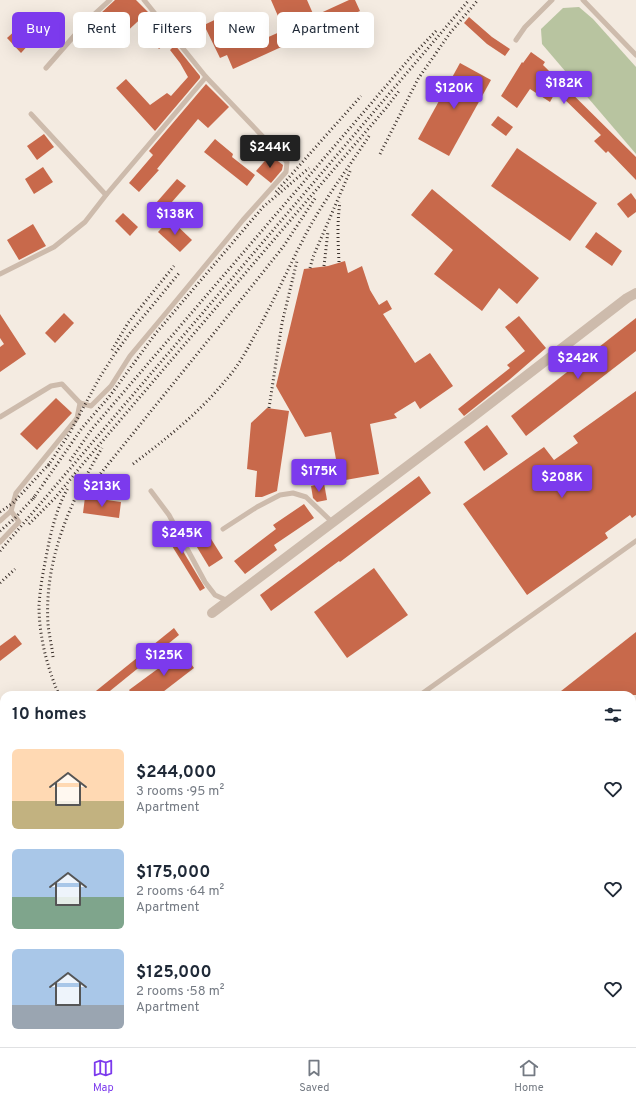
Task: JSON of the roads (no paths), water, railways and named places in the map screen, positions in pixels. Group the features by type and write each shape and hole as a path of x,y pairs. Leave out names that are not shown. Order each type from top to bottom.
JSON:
{"street":[{"path":"212,613 627,298 636,293"}],"lane":[{"path":"46,68 88,20 110,0"},
{"path":"0,417 50,386 62,384 80,403 91,406 111,386 130,356 243,220 286,172 287,162 206,77 144,0"},
{"path":"516,40 525,27 552,0"},
{"path":"583,0 636,55"},
{"path":"0,274 54,247 85,222 206,77"},
{"path":"31,114 106,195"},
{"path":"0,520 11,511 16,493 77,418 80,403"},
{"path":"151,491 169,515 205,582 215,595 228,601"},
{"path":"223,529 257,507 280,495 293,493 306,497 332,522"},
{"path":"0,542 19,522 11,511"},
{"path":"426,691 636,541"}],"railway":[{"path":"0,551 469,0"},
{"path":"380,154 418,79 450,33 478,0"},
{"path":"70,461 92,429 410,58 438,29"},
{"path":"29,524 55,498 399,91"},
{"path":"276,192 361,96"},
{"path":"133,464 193,415 215,393 234,370 246,352 315,218 369,136"},
{"path":"33,499 82,428 109,397 156,333 263,207 309,168"},
{"path":"310,268 313,257 351,169"},
{"path":"93,483 283,247 316,197"},
{"path":"339,262 338,224 340,202"},
{"path":"324,266 328,231"},
{"path":"269,408 282,323 297,261"},
{"path":"112,350 128,323 174,266"},
{"path":"48,466 69,434 100,377 114,355 180,272"},
{"path":"53,657 48,624 48,600 50,577 55,554 70,511 90,468 102,448"},
{"path":"0,512 13,503 51,462"},
{"path":"57,691 44,651 40,629 39,606 46,558 54,521 68,488"},
{"path":"0,531 15,518 36,495"},
{"path":"0,583 15,569"}]}
